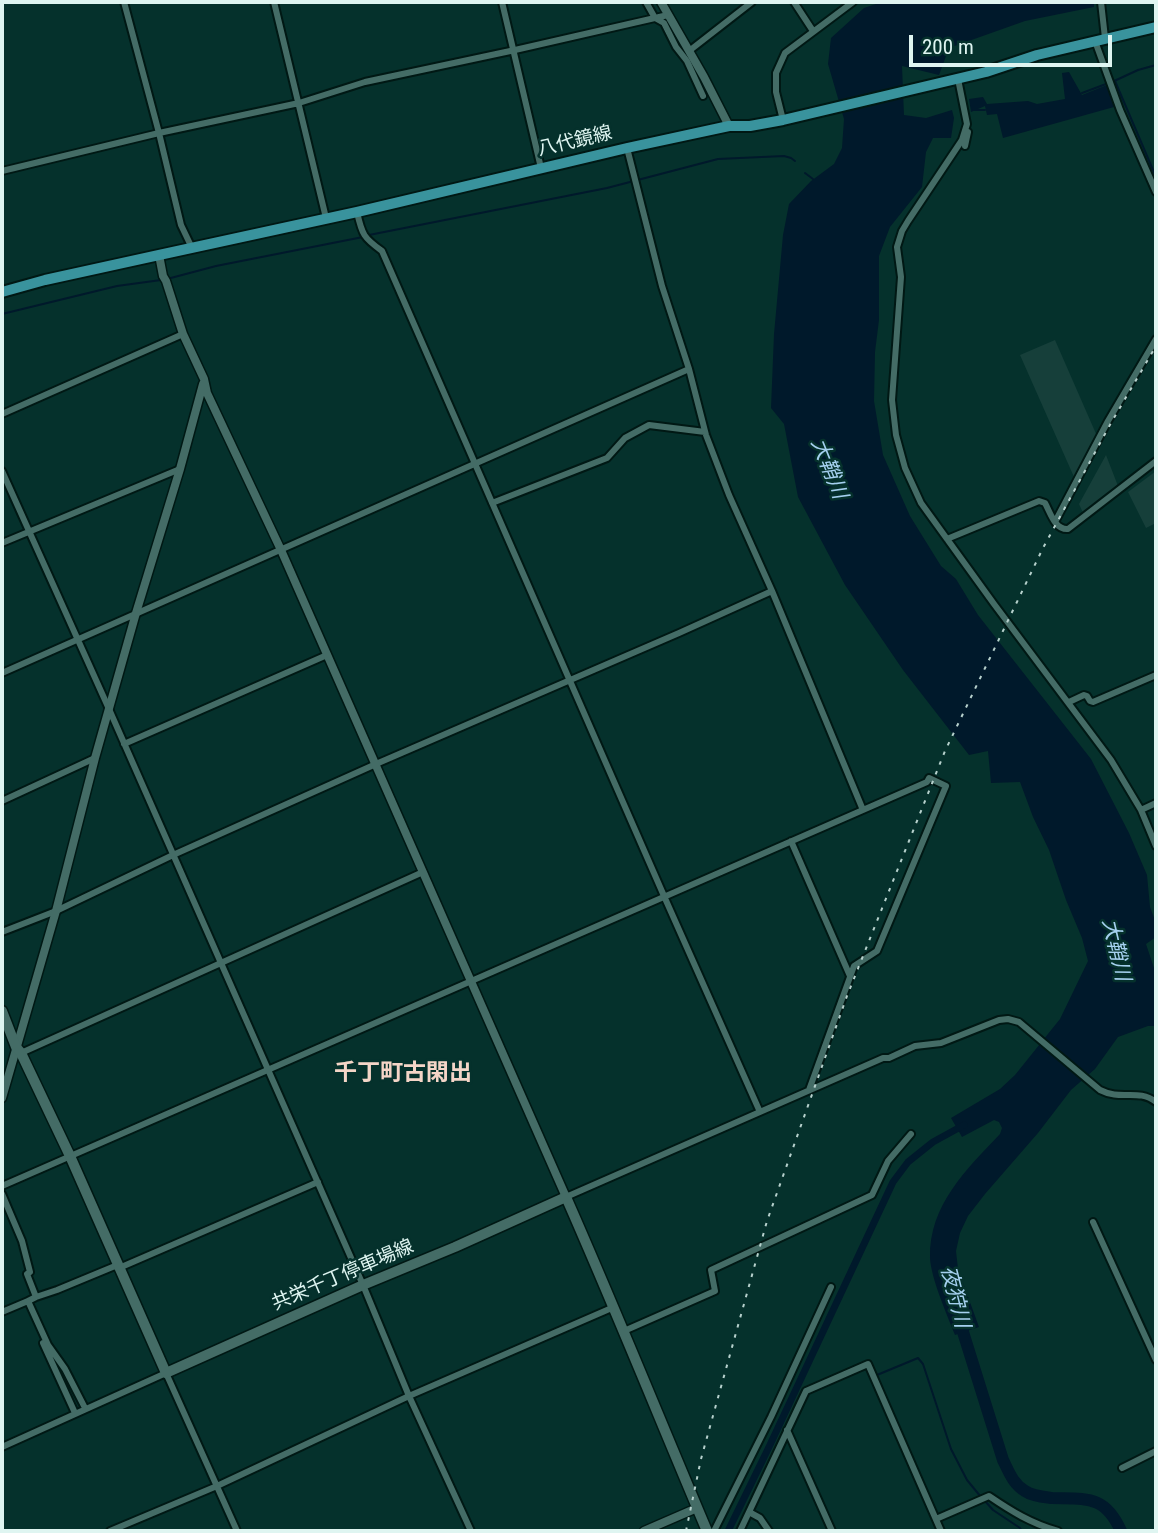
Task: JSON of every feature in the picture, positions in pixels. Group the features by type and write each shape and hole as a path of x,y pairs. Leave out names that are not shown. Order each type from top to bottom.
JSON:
{"main road":[{"name":"八代鏡線","path":"2,292 627,148 729,126 750,126 783,120 958,79 1038,55 1156,27"},
{"path":"2,1011 70,1156 166,1373"},
{"path":"566,1197 707,1531"},
{"name":"共栄千丁停車場線","path":"166,1373 566,1197"}],"street":[{"path":"124,2 181,225 192,248"},
{"path":"274,2 326,218"},
{"path":"502,2 541,168"},
{"path":"646,2 655,18 664,23 683,47 687,61 696,71 703,96"},
{"path":"661,2 696,71 729,126"},
{"path":"683,47 752,2"},
{"path":"794,2 813,31"},
{"path":"783,120 776,92 776,73 785,53 853,2"},
{"path":"1101,2 1100,39 1110,85 1156,192"},
{"path":"2,171 299,103 365,82 668,15"},
{"path":"958,79 968,134 965,146"},
{"path":"967,126 962,140 902,231 897,247 901,277 892,400 896,435 905,468 921,503 1111,760 1141,810 1156,846"},
{"path":"627,148 662,286 689,369 705,432 729,495 863,810"},
{"path":"357,212 364,236 382,251 761,1112"},
{"path":"159,255 164,279 183,334 204,379 207,393 281,550 566,1197 915,1046 942,1043 999,1020 1019,1022 1100,1090 1120,1096 1135,1094 1156,1102"},
{"path":"2,414 183,334"},
{"path":"1055,522 1108,421 1156,339"},
{"path":"2,673 689,369"},
{"path":"2,1098 19,1050 95,758 204,379"},
{"path":"492,503 607,458 625,438 649,425 705,432"},
{"path":"947,539 1039,501 1045,503 1059,528 1068,529 1156,461"},
{"path":"2,543 180,469"},
{"path":"2,471 471,1531"},
{"path":"2,932 56,911 376,764 772,591"},
{"path":"124,744 327,655"},
{"path":"1069,702 1084,695 1093,702 1156,676"},
{"path":"2,801 95,758"},
{"path":"2,1186 927,782 929,778 946,786 877,951 854,965 809,1090"},
{"path":"1141,810 1156,803"},
{"path":"791,841 850,976"},
{"path":"19,1050 423,872"},
{"path":"624,1331 715,1291 711,1270 872,1195 888,1161 911,1134"},
{"path":"2,1312 115,1266 119,1268 318,1182"},
{"path":"2,1194 22,1241 30,1272 27,1274 36,1297"},
{"path":"1093,1222 1156,1360"},
{"path":"713,1531 767,1427 831,1287"},
{"path":"27,1302 48,1345 65,1369 85,1408"},
{"path":"27,1302 75,1413"},
{"path":"110,1531 614,1307"},
{"path":"740,1531 806,1391 868,1364 941,1531"},
{"path":"2,1447 166,1373 237,1531"},
{"path":"787,1430 832,1531"},
{"path":"1122,1468 1156,1451"},
{"path":"936,1519 989,1496 1016,1515 1058,1531"},
{"path":"644,1531 697,1508"},
{"path":"749,1512 760,1518 769,1531"}],"shaded area":[{"path":"1055,340 1097,436 1074,477 1020,355"},
{"path":"1106,455 1118,486 1084,515 1079,504"},
{"path":"1156,471 1156,523 1146,528 1128,492"}],"water":[{"name":"大鞘川","path":"882,2 1094,2 1094,7 1025,21 949,48 939,75 902,66 904,115 926,118 952,110 954,118 951,138 933,138 926,152 922,187 890,227 879,256 879,320 874,401 883,455 910,516 941,566 956,579 978,615 1091,759 1147,875 1150,907 1156,923 1156,937 1146,944 1156,974 1156,1026 1148,1026 1118,1037 1095,1069 1071,1090 968,1216 956,1251 958,1269 979,1327 955,1335 933,1276 931,1239 936,1221 952,1190 1000,1134 1002,1128 999,1122 994,1120 962,1137 951,1118 1000,1089 1015,1075 1060,1019 1088,961 1049,850 1020,782 991,783 988,751 969,755 903,670 845,585 798,497 784,424 771,408 774,334 783,235 789,204 811,181 834,164 842,148 844,119 828,64 831,38 864,8"},
{"path":"1069,72 1082,95 1107,85 1114,107 1003,138 997,114 987,115 985,106 971,112 969,99 983,97 987,104 1028,101 1037,104 1065,99 1062,73"}],"waterway":[{"path":"1112,82 1156,65"},
{"path":"1115,81 1156,177"},
{"path":"1082,93 1106,84"},
{"path":"973,110 985,110"},
{"path":"369,235 607,188 718,159 784,156 795,161"},
{"path":"805,173 813,179"},
{"path":"167,279 216,266 363,237"},
{"path":"2,314 117,286 161,280"},
{"path":"728,1531 893,1182 908,1162 933,1142 964,1125"},
{"name":"夜狩川","path":"958,1316 1003,1460 1014,1481 1028,1493 1035,1495 1094,1501 1108,1511 1121,1531"},
{"path":"877,1375 918,1358 923,1364 951,1449 967,1480 981,1497"},
{"path":"985,1501 1022,1531"}],"railway":[{"path":"686,1531 701,1459 767,1221 847,996 945,751 1043,548 1156,346"}],"district":[{"name":"千丁町古閑出","path":"403,1074"}]}
